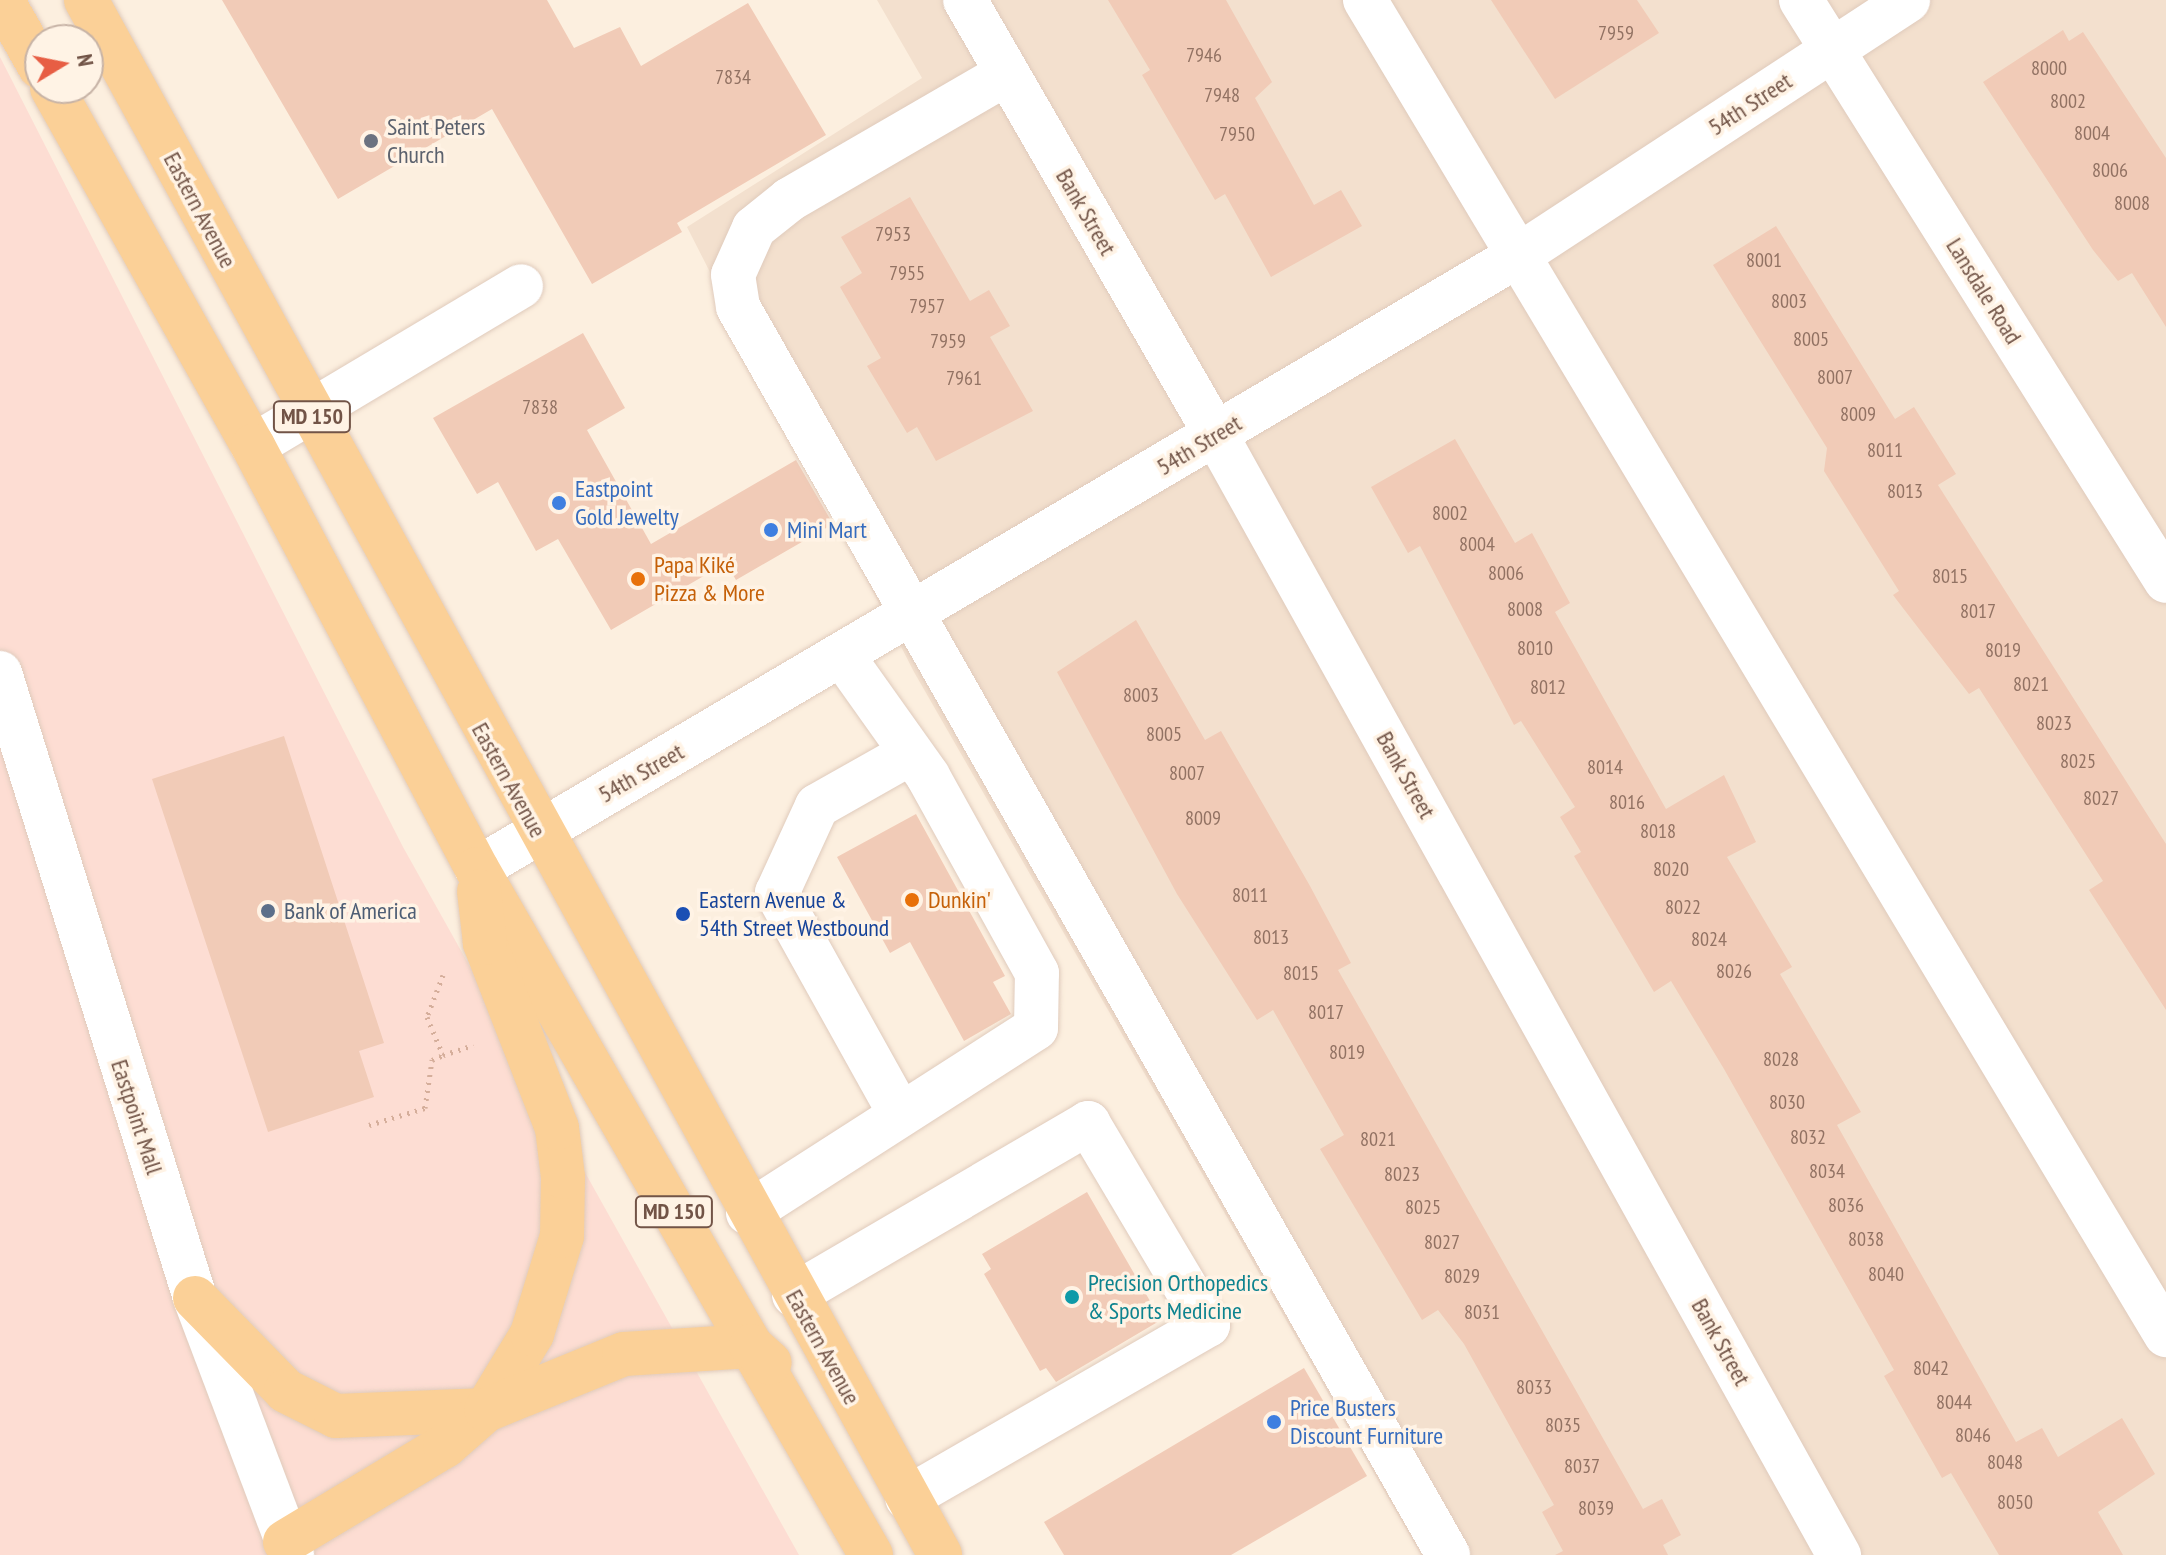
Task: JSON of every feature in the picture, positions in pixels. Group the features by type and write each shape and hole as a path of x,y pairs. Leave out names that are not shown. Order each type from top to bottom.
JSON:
{"main road":[{"path":"2,0 24,39"},
{"name":"Eastern Avenue","path":"86,0 539,833 940,1555"},
{"name":"MD 150","path":"61,104 253,446 477,869 871,1555"},
{"path":"288,1548 445,1446 486,1410 532,1334 562,1236 563,1177 547,1098 485,943 477,869"},
{"path":"195,1298 286,1391 336,1416 486,1410 624,1354 751,1346 902,1490"}],"street":[{"name":"Bank Street","path":"965,0 1216,435 1839,1555"},
{"path":"1365,0 2166,1335"},
{"name":"Lansdale Road","path":"1801,0 2166,581"},
{"name":"54th Street","path":"477,869 1519,255 1908,0"},
{"path":"1006,74 789,200 754,228 733,275 738,307 1448,1555"},
{"path":"253,446 521,286"},
{"path":"748,1213 899,1112 970,1076 1036,1028 1037,973 919,765 842,655"},
{"name":"Eastpoint Mall","path":"0,673 195,1298 288,1548"},
{"path":"899,1112 777,893 817,806 919,765"},
{"path":"794,1295 1088,1123 1208,1325 902,1490"}],"path":[{"path":"443,1055 427,1017 452,961"},
{"path":"369,1125 425,1108 432,1060 489,1040"}],"shaded area":[{"path":"877,0 2166,0 2166,1555 1421,1555 914,672 687,227 922,78"},
{"path":"0,57 403,847 799,1555 0,1555"}],"building":[{"path":"222,0 547,0 574,48 620,27 641,66 748,3 826,135 677,223 682,232 592,284 492,109 338,199"},
{"path":"1108,0 1226,0 1272,82 1255,98 1314,205 1341,190 1362,226 1271,277 1225,194 1215,200 1142,75 1150,70"},
{"path":"1491,0 1637,0 1659,33 1555,99"},
{"path":"2063,30 2069,41 2083,32 2166,158 2166,327 2132,273 2118,281 2093,250 1983,82"},
{"path":"910,197 970,301 989,290 1010,326 990,337 1033,411 936,461 917,427 907,433 867,366 881,358 840,287 862,273 841,237"},
{"path":"1776,226 1895,419 1914,407 1956,474 1938,485 2166,844 2166,1010 2089,890 2103,881 1979,688 1969,694 1893,595 1899,591 1824,471 1827,448 1713,265"},
{"path":"583,333 625,408 587,430 651,544 796,460 833,524 736,580 726,563 611,630 558,539 536,551 498,482 477,494 433,418"},
{"path":"1455,439 1515,543 1532,533 1570,603 1555,612 1666,809 1724,775 1756,842 1727,857 1792,967 1780,974 1861,1112 1837,1125 2016,1442 2042,1428 2058,1457 2122,1418 2155,1474 2098,1512 2123,1555 1999,1555 1951,1473 1942,1478 1884,1376 1894,1370 1724,1069 1671,981 1654,992 1574,856 1581,852 1560,817 1575,807 1521,721 1514,725 1420,546 1408,553 1371,487"},
{"path":"1136,620 1205,740 1221,731 1310,886 1351,963 1338,970 1643,1509 1662,1499 1681,1535 1663,1545 1668,1555 1555,1555 1563,1551 1542,1512 1554,1505 1464,1344 1438,1310 1422,1320 1320,1149 1344,1135 1273,1010 1257,1020 1177,894 1057,672"},
{"name":"Bank of America","path":"284,736 384,1043 359,1051 374,1097 268,1132 152,779"},
{"name":"Dunkin'","path":"916,814 1005,976 993,982 1011,1014 964,1041 910,942 890,953 837,857"},
{"name":"Precision Orthopedics & Sports Medicine","path":"1087,1192 1161,1320 1056,1382 1046,1368 1040,1371 984,1274 991,1269 982,1254"},
{"name":"Price Busters Discount Furniture","path":"1304,1368 1367,1476 1231,1555 1064,1555 1044,1522"}],"place":[{"name":"Saint Peters Church","path":"371,141"},
{"name":"Eastpoint Gold Jewelty","path":"559,503"},
{"name":"Mini Mart","path":"771,530"},
{"name":"Papa Kiké Pizza & More","path":"638,579"},
{"name":"Dunkin'","path":"912,900"},
{"name":"Bank of America","path":"268,911"},
{"name":"Eastern Avenue & 54th Street Westbound","path":"683,914"},
{"name":"Precision Orthopedics & Sports Medicine","path":"1072,1297"},
{"name":"Price Busters Discount Furniture","path":"1274,1422"}]}
